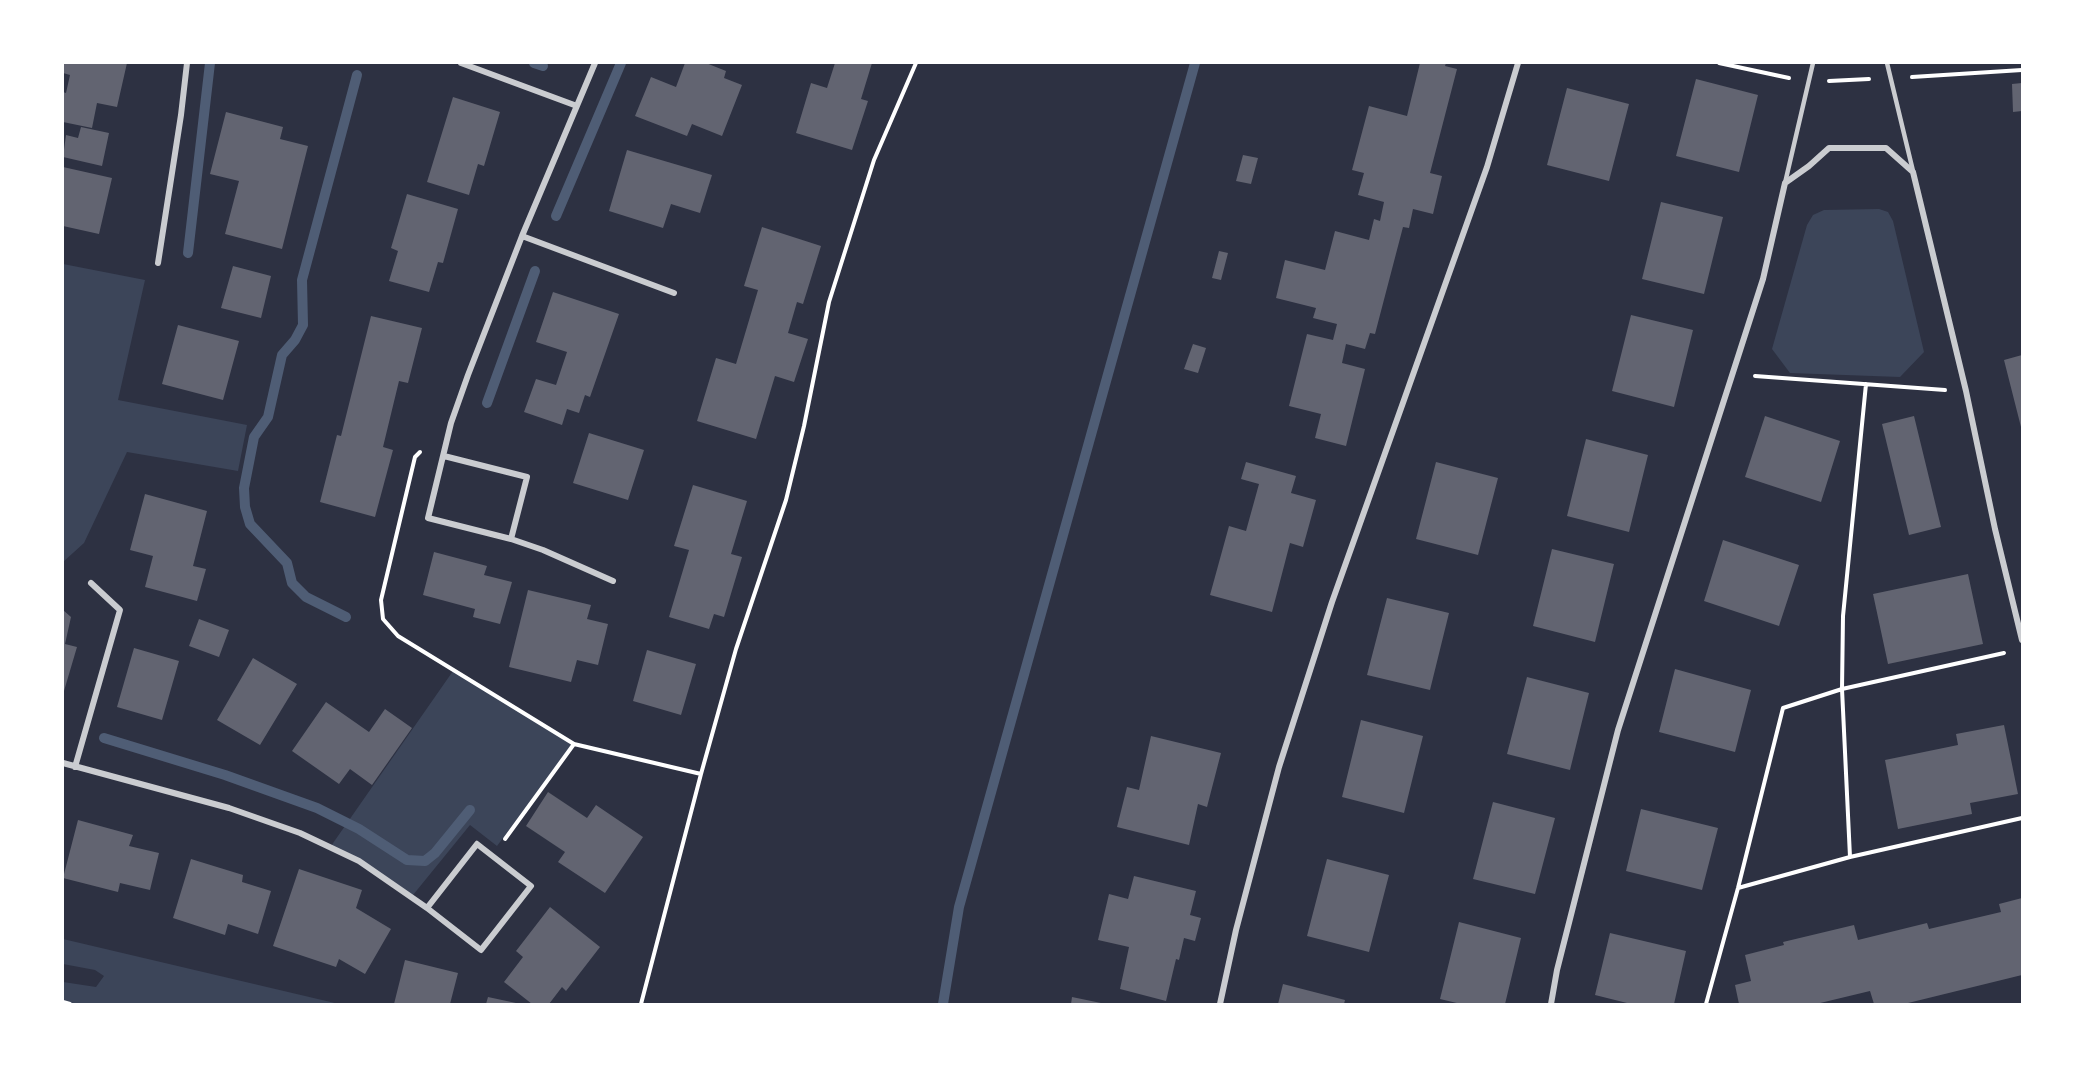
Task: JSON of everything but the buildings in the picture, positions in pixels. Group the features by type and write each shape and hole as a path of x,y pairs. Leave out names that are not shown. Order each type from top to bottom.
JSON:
{"street":[{"path":"159,263 187,63"},
{"path":"461,63 577,106"},
{"path":"594,63 522,236 468,375 451,423 428,518 511,539 543,550 614,581"},
{"path":"1220,1004 1236,930 1279,767 1332,602 1487,167 1518,63"},
{"path":"1551,1004 1557,970 1618,730 1763,279 1785,183 1809,166 1828,148 1886,148 1913,172 1966,391 1995,529 2022,640"},
{"path":"522,236 674,293"},
{"path":"444,456 526,477 511,539"},
{"path":"75,767 120,609 91,583"},
{"path":"63,763 229,807 300,833 358,861 427,908 481,950 531,885 477,844 427,908"}],"lane":[{"path":"1785,183 1813,63"},
{"path":"1887,63 1913,172"}],"path":[{"path":"641,1004 700,774 736,650 786,500 804,426 829,302 874,160 916,63"},
{"path":"1733,374 1966,391"},
{"path":"1850,857 1842,689 1843,616 1866,384"},
{"path":"422,450 415,457 381,600 383,619 398,636 574,744 700,774"},
{"path":"1706,1004 1783,708 1842,689 2011,651"},
{"path":"493,856 574,744"},
{"path":"1738,888 1850,857 2022,818"},
{"path":"63,1002 69,1004"}],"shaded area":[{"path":"1879,209 1888,212 1893,221 1924,352 1900,377 1790,373 1772,349 1807,225 1813,215 1824,210"},
{"path":"63,264 145,280 118,400 247,425 238,471 127,452 84,543 63,562"},
{"path":"453,671 573,744 497,846 470,825 413,895 331,846"},
{"path":"63,939 339,1004 72,1004 63,1002 63,982 96,987 104,976 95,970 63,964"}],"waterway":[{"path":"188,253 210,63"},
{"path":"534,63 543,66"},
{"path":"556,216 621,63"},
{"path":"943,1004 959,907 1195,63"},
{"path":"346,617 306,597 292,583 287,563 250,524 245,507 244,488 254,437 268,417 282,355 295,340 303,325 302,280 357,75"},
{"path":"487,403 535,271"},
{"path":"104,738 225,775 317,808 359,829 407,860 425,861 435,853 470,810"}]}
